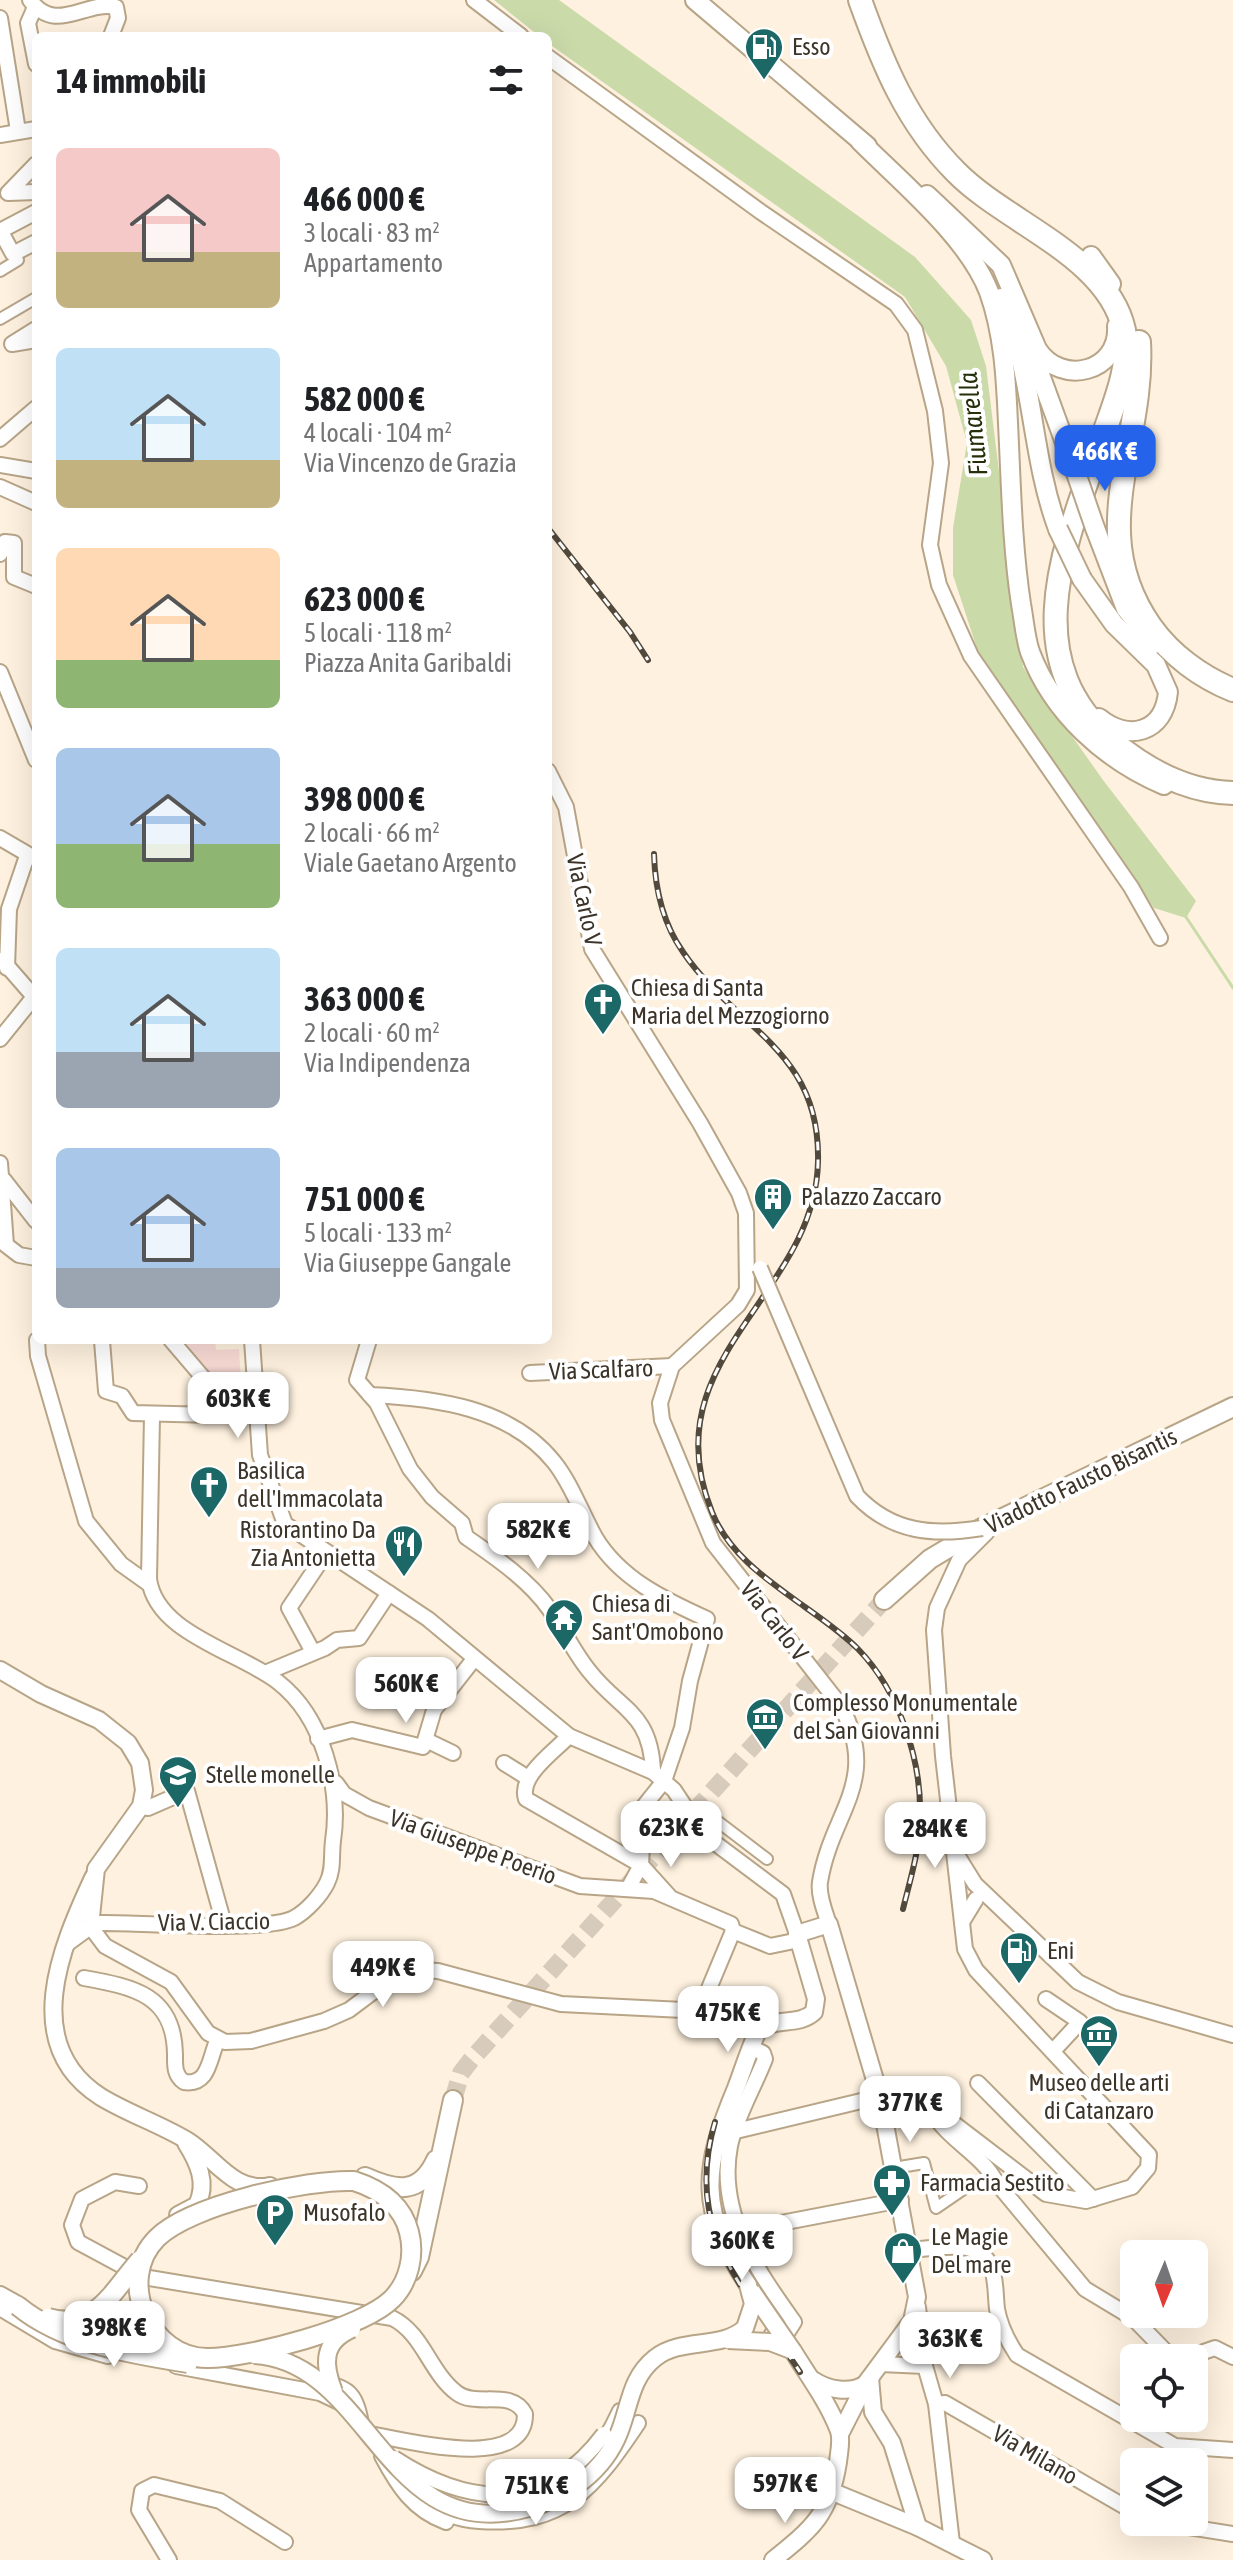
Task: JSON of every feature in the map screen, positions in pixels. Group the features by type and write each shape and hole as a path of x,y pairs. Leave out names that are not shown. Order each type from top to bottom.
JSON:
{"highway":[{"path":"860,0 884,68 915,122 942,157 990,203 1115,280 1128,301 1139,344 1137,391 1117,512 1117,542 1124,575 1139,608 1159,638 1183,661 1233,692"},
{"path":"874,0 915,97 946,142 996,191 1086,261 1114,302 1126,350 1121,382 1057,582 1055,628 1065,674 1085,713 1124,751 1158,773 1190,787 1233,793"}],"main road":[{"path":"695,0 969,232 1001,265 1042,355 1054,365 1077,371 1106,361 1117,336 1108,301 1086,261"},
{"path":"860,141 919,199 979,271 1001,331 1018,585 1029,650 1040,672 1081,731 1137,774 1189,794 1233,800"},
{"path":"919,199 945,219 972,249 1009,315 1020,351 1046,491 1058,529 1082,579 1114,624 1164,676 1168,692 1166,706 1147,729 1136,733 1117,730 1094,712 1071,669 1063,626 1062,597 1067,571 1127,388 1133,356 1125,309 1086,261"},
{"path":"969,232 1011,299 1118,593 1135,623 1176,663 1210,685 1233,692"},
{"name":"Viadotto Fausto Bisantis","path":"884,1600 930,1559 982,1528 1233,1407"},
{"path":"0,2296 9,2307 47,2326 109,2347 194,2364 325,2332 382,2307 404,2283 419,2257 453,2100"},
{"path":"9,2307 52,2320 83,2318 107,2302 153,2244 176,2223 207,2211 355,2176 391,2187 416,2185 428,2178 442,2147"},
{"path":"317,2183 363,2184 396,2205 405,2219 412,2248 404,2283"},
{"path":"153,2244 139,2281 146,2318 157,2335 185,2354 233,2356"}],"street":[{"path":"474,0 516,32"},
{"path":"32,44 28,23 33,4 57,17 112,5 118,13 112,32"},
{"path":"0,18 18,131"},
{"path":"552,60 748,203 896,304 915,330 935,411 941,463 930,545 939,585 971,656 1131,887 1160,938"},
{"path":"0,135 32,129"},
{"path":"32,168 8,193 32,192"},
{"path":"32,214 0,230 13,254 32,244"},
{"path":"0,271 18,260"},
{"path":"0,319 32,300"},
{"path":"32,332 12,344 32,341"},
{"path":"0,439 32,411"},
{"path":"0,465 32,470"},
{"path":"0,487 32,501"},
{"path":"0,554 5,542 14,543 14,577 32,584"},
{"path":"0,672 32,750"},
{"name":"Via Carlo V","path":"552,779 566,807 592,949 739,1193 748,1233 749,1277 743,1298 672,1366 660,1403 662,1420 703,1525 724,1559 841,1706 856,1740 855,1784 820,1885 829,1924"},
{"path":"0,838 31,858 9,909 3,963 32,995"},
{"path":"4,1034 32,1001"},
{"path":"0,1163 1,1179 11,1199 32,1217"},
{"path":"11,1199 6,1245 19,1255 32,1257"},
{"path":"748,1233 857,1496 888,1521 916,1530 947,1533 982,1528"},
{"name":"Via V. Ciaccio","path":"37,1344 82,1512 104,1546 121,1564 149,1584 157,1601 172,1618 200,1639 265,1673 290,1694 318,1739 333,1780 336,1828 331,1872 324,1888 300,1913 286,1921 90,1926"},
{"path":"102,1344 105,1389 122,1396 133,1413 152,1416 213,1415 255,1411"},
{"path":"174,1344 206,1381 213,1415"},
{"path":"252,1344 260,1455 282,1518 291,1530 428,1619 569,1736 659,1776"},
{"path":"368,1344 357,1374 359,1383 370,1395 410,1469 432,1497 462,1523 466,1537 516,1575 549,1608 592,1675 631,1710 653,1751 659,1776 703,1834 783,1894 798,1937 816,2008 803,2019 767,2024 754,2043 716,2137 710,2176 714,2218 722,2243 809,2375 840,2434"},
{"name":"Via Scalfaro","path":"530,1373 672,1366"},
{"path":"370,1395 436,1400 490,1416 512,1428 553,1460 601,1546 652,1594 707,1619 690,1681 683,1725 644,1806 641,1865 629,1887"},
{"path":"149,1584 152,1416"},
{"path":"736,2131 903,2091 932,2112 944,2116 1046,2194 1086,2201 1132,2187 1148,2168 1149,2155 969,1960 957,1892 934,1646 937,1608 959,1560 970,1546 1014,1513"},
{"path":"313,1652 289,1608 326,1553"},
{"path":"265,1673 337,1640 359,1638 389,1593"},
{"path":"318,1739 352,1730 418,1748 426,1740 434,1710 474,1659"},
{"path":"0,1670 41,1694 99,1720 128,1743 140,1763 141,1806 132,1823 103,1856 93,1878 66,1950 51,2006 55,2041 64,2061 103,2098 182,2138 248,2187 317,2183"},
{"path":"569,1736 528,1778 524,1790 529,1801 641,1865 674,1900"},
{"path":"426,1740 453,1753"},
{"path":"504,1763 528,1778"},
{"name":"Via Giuseppe Poerio","path":"333,1780 354,1802 580,1886 654,1891 731,1924 733,1931 770,1946 798,1937"},
{"path":"141,1806 148,1808 187,1791 224,1924"},
{"path":"683,1806 708,1814 767,1859"},
{"path":"952,1844 976,1892"},
{"path":"93,1878 90,1926 105,1946 171,1982 202,2026 218,2039 251,2041 324,2021 349,2010 389,1980 420,1970 438,1971 561,2004 733,2014 745,2021 754,2043 763,2053 765,2059 730,2146 728,2176 739,2231 750,2261 794,2322 791,2331 674,2344 647,2359 604,2434 579,2464 532,2490 505,2495 476,2494 448,2487 370,2435"},
{"path":"957,1892 976,1892 993,1901 1078,1982 1118,2002 1233,2035"},
{"path":"962,1922 976,1892"},
{"path":"798,1937 829,1924 880,2097 910,2250 925,2366 936,2404 952,2543"},
{"path":"66,1950 90,1926"},
{"path":"700,2010 733,1931"},
{"path":"84,1978 126,1987 161,2007 174,2028 175,2068 184,2082 193,2083 204,2076 218,2039"},
{"path":"1046,1999 1080,2022 1053,2051"},
{"path":"978,2083 1093,2199"},
{"path":"932,2112 948,2135 988,2166 996,2182 1085,2289 1133,2318 1158,2344"},
{"path":"153,2244 170,2221 197,2205 200,2197 200,2170 182,2138"},
{"path":"894,2168 924,2163 936,2208 971,2184 996,2182"},
{"path":"139,2186 115,2182 96,2189 82,2199 72,2225 78,2242 143,2277 392,2318 407,2328 457,2394 471,2399 513,2402 525,2414 523,2425 509,2440 483,2449 454,2449 370,2435"},
{"path":"739,2231 901,2200"},
{"path":"910,2250 966,2247 985,2255 992,2266 997,2309 1006,2338 1017,2355 1175,2446 1233,2450"},
{"path":"719,2340 740,2332 748,2323 753,2304 748,2285"},
{"path":"773,2560 807,2533 824,2513 833,2492 840,2434 872,2375 912,2321 917,2297"},
{"path":"9,2307 55,2341 86,2351 139,2351 199,2370 275,2384 317,2382 345,2388 356,2398 370,2435 402,2491 425,2513 470,2528 494,2529 539,2523 580,2503 615,2469 633,2439 638,2423 630,2385"},
{"path":"334,2393 325,2365 328,2348 338,2336 361,2325 382,2307"},
{"path":"233,2356 280,2359 334,2393 417,2487 448,2504 494,2513 541,2505 583,2481 605,2457 620,2431 636,2379 649,2363 676,2347 719,2340 770,2342 793,2351"},
{"path":"1208,2350 1215,2348 1233,2357"},
{"path":"809,2375 834,2389 853,2389 872,2375 925,2366"},
{"path":"872,2375 873,2412 892,2443 918,2527"},
{"path":"412,2481 459,2498 491,2502 521,2500 550,2490 575,2474 594,2455 614,2425 630,2385"},
{"name":"Via Milano","path":"936,2404 945,2403 1120,2504"},
{"path":"370,2435 432,2505 457,2517 487,2522 524,2520 566,2504 590,2488 610,2466 638,2423"},
{"path":"169,2560 139,2510 142,2491 154,2485 220,2501 285,2542"},
{"path":"833,2492 918,2527 983,2560"},
{"path":"1208,2530 1233,2534"}],"shaded area":[{"path":"184,1344 215,1344 216,1350 239,1349 242,1402 223,1403 207,1368"}],"water":[{"path":"494,0 559,0 915,257 971,320 986,366 1023,667 1103,780 1196,901 1186,918 1154,908 983,667 953,575 953,528 967,443 946,366 905,297 552,46 552,32 534,32"}],"waterway":[{"name":"Fiumarella","path":"1184,914 1233,988"}],"tunnel":[{"path":"453,2100 461,2073 471,2060 884,1600"}],"railway":[{"path":"552,533 630,632 648,660"},
{"path":"654,854 661,905 676,941 704,978 790,1066 805,1092 815,1124 818,1162 810,1209 791,1252 718,1369 702,1411 699,1458 712,1512 739,1554 858,1649 873,1666 896,1706 912,1750 920,1796 918,1841 903,1909"},
{"path":"715,2122 707,2161 707,2196 713,2227 740,2285 800,2372"}],"place":[{"name":"Esso","path":"764,81"},
{"name":"Chiesa di Santa Maria del Mezzogiorno","path":"603,1036"},
{"name":"Palazzo Zaccaro","path":"773,1231"},
{"name":"Basilica dell'Immacolata","path":"209,1519"},
{"name":"Ristorantino Da Zia Antonietta","path":"404,1578"},
{"name":"Chiesa di Sant'Omobono","path":"564,1652"},
{"name":"Complesso Monumentale del San Giovanni","path":"765,1751"},
{"name":"Stelle monelle","path":"178,1809"},
{"name":"Eni","path":"1019,1985"},
{"name":"Museo delle arti di Catanzaro","path":"1099,2068"},
{"name":"Farmacia Sestito","path":"892,2217"},
{"name":"Musofalo","path":"275,2247"},
{"name":"Le Magie Del mare","path":"903,2285"}]}
